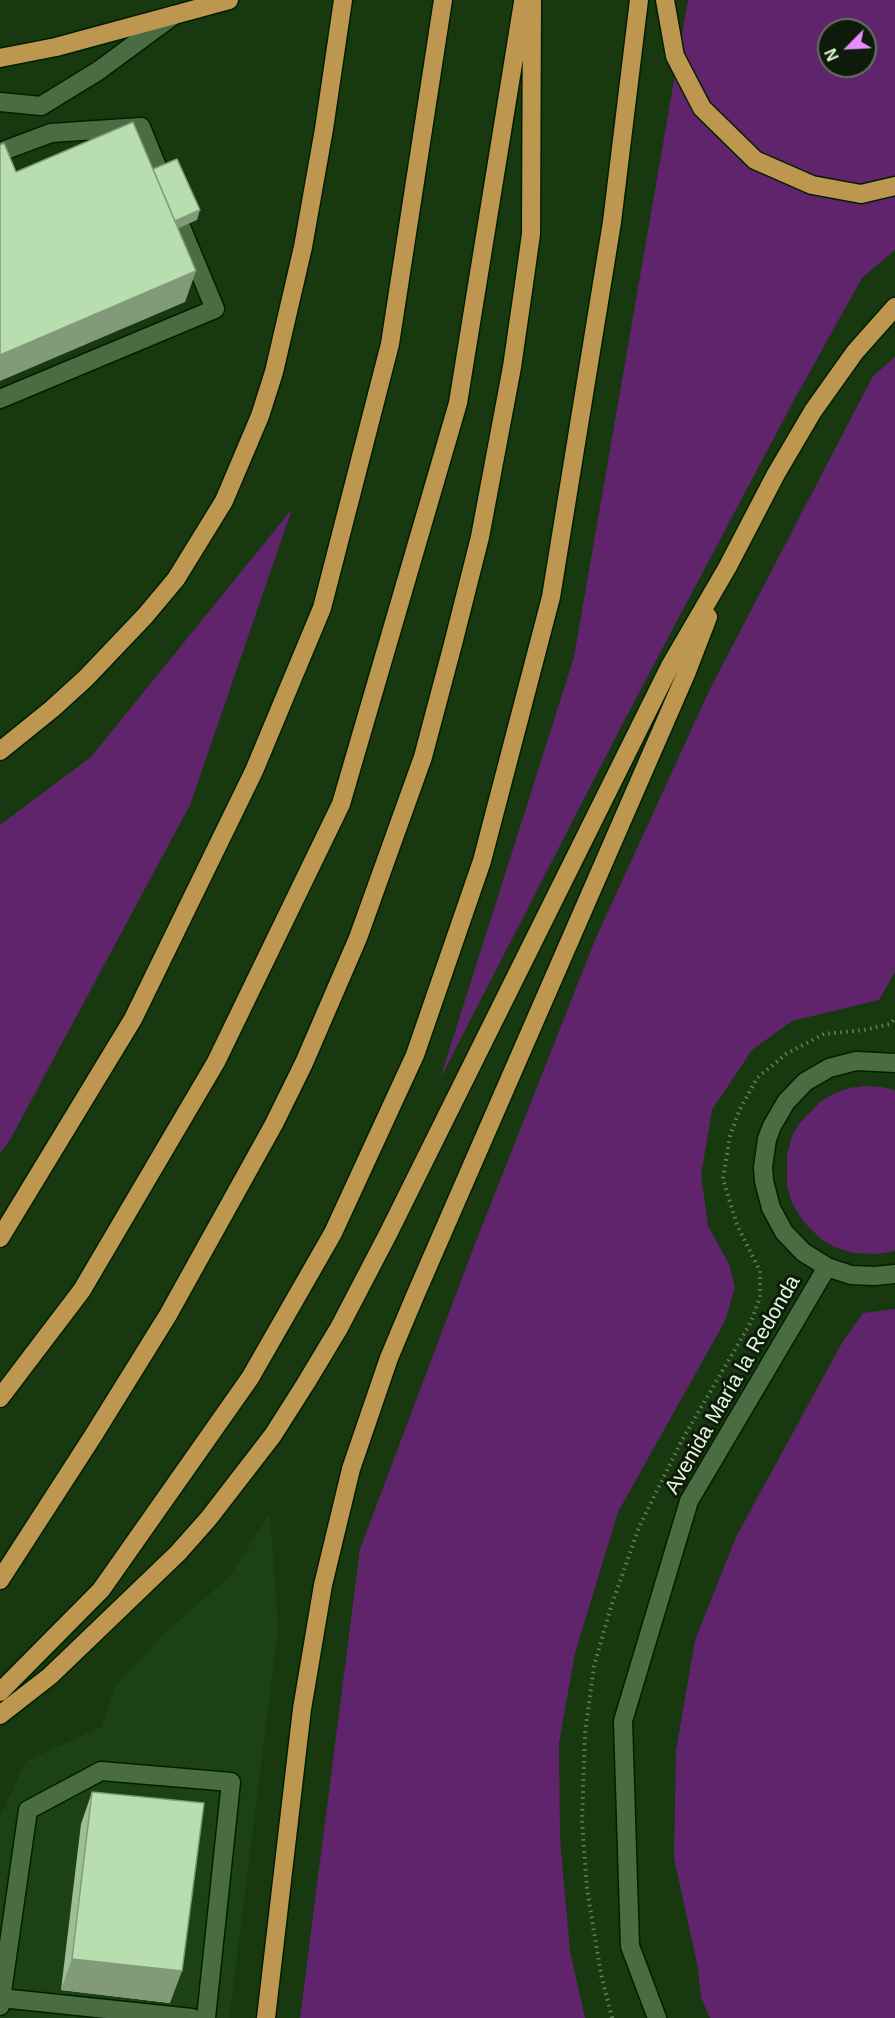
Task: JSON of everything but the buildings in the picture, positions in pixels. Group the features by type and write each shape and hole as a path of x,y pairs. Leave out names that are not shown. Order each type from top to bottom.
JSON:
{"highway":[{"path":"0,58 56,47 229,0"},
{"path":"0,1398 82,1290 216,1062 341,804 458,403 523,0"},
{"path":"0,1580 156,1335 274,1124 358,938 423,757 480,537 512,367 524,284 531,234 532,0"},
{"path":"0,1692 101,1590 250,1378 333,1233 415,1055 482,861 551,597 612,222 639,0"},
{"path":"665,0 675,56 702,108 755,160 812,185 861,194 895,186"},
{"path":"0,751 86,678 146,616 176,579 229,490 260,416 274,372 303,247 324,129 342,5"},
{"path":"0,1238 133,1019 254,771 322,608 390,344 442,7"},
{"path":"0,1715 50,1676 178,1553 273,1435 339,1328 394,1224 670,666 727,568 770,484 813,411 855,352 895,307"},
{"path":"266,2018 302,1709 323,1585 337,1521 365,1426 389,1358 415,1296 686,674 727,568"}],"street":[{"path":"0,102 41,106 98,71 174,15"},
{"path":"41,106 51,133"},
{"path":"0,152 51,133 141,127 160,174"},
{"path":"0,399 214,309 181,226"},
{"path":"895,1063 884,1060 856,1060 817,1074 795,1091 771,1126 764,1160 764,1181 771,1208 784,1232 803,1252 827,1267 857,1275 895,1274"},
{"name":"Avenida María la Redonda","path":"657,2018 630,1946 623,1721 689,1501 827,1267"},
{"path":"192,2018 1,2002 28,1810 101,1771 231,1782 206,2018"},
{"path":"257,2018 274,1952"}],"shaded area":[{"path":"688,0 895,0 895,250 862,278 794,400 623,723 440,1079 574,657"},
{"path":"895,357 895,972 879,1000 792,1021 752,1050 712,1110 701,1175 708,1226 729,1264 735,1287 725,1321 618,1512 575,1653 559,1743 560,1839 570,1951 585,2018 300,2018 360,1549 473,1249 595,940 710,689 873,376"},
{"path":"292,509 190,805 11,1138 0,1153 0,825 91,757"},
{"path":"864,1086 895,1090 895,1251 878,1254 853,1253 822,1240 803,1221 792,1203 787,1186 787,1155 792,1136 799,1124 820,1102 833,1094 849,1088"},
{"path":"895,1309 895,2018 710,2018 701,1998 698,1968 674,1858 676,1751 695,1640 736,1537 843,1341 863,1313"},
{"path":"270,1513 278,1628 229,2018 0,2018 0,1817 26,1761 101,1727 117,1684 166,1632 230,1576"}]}
